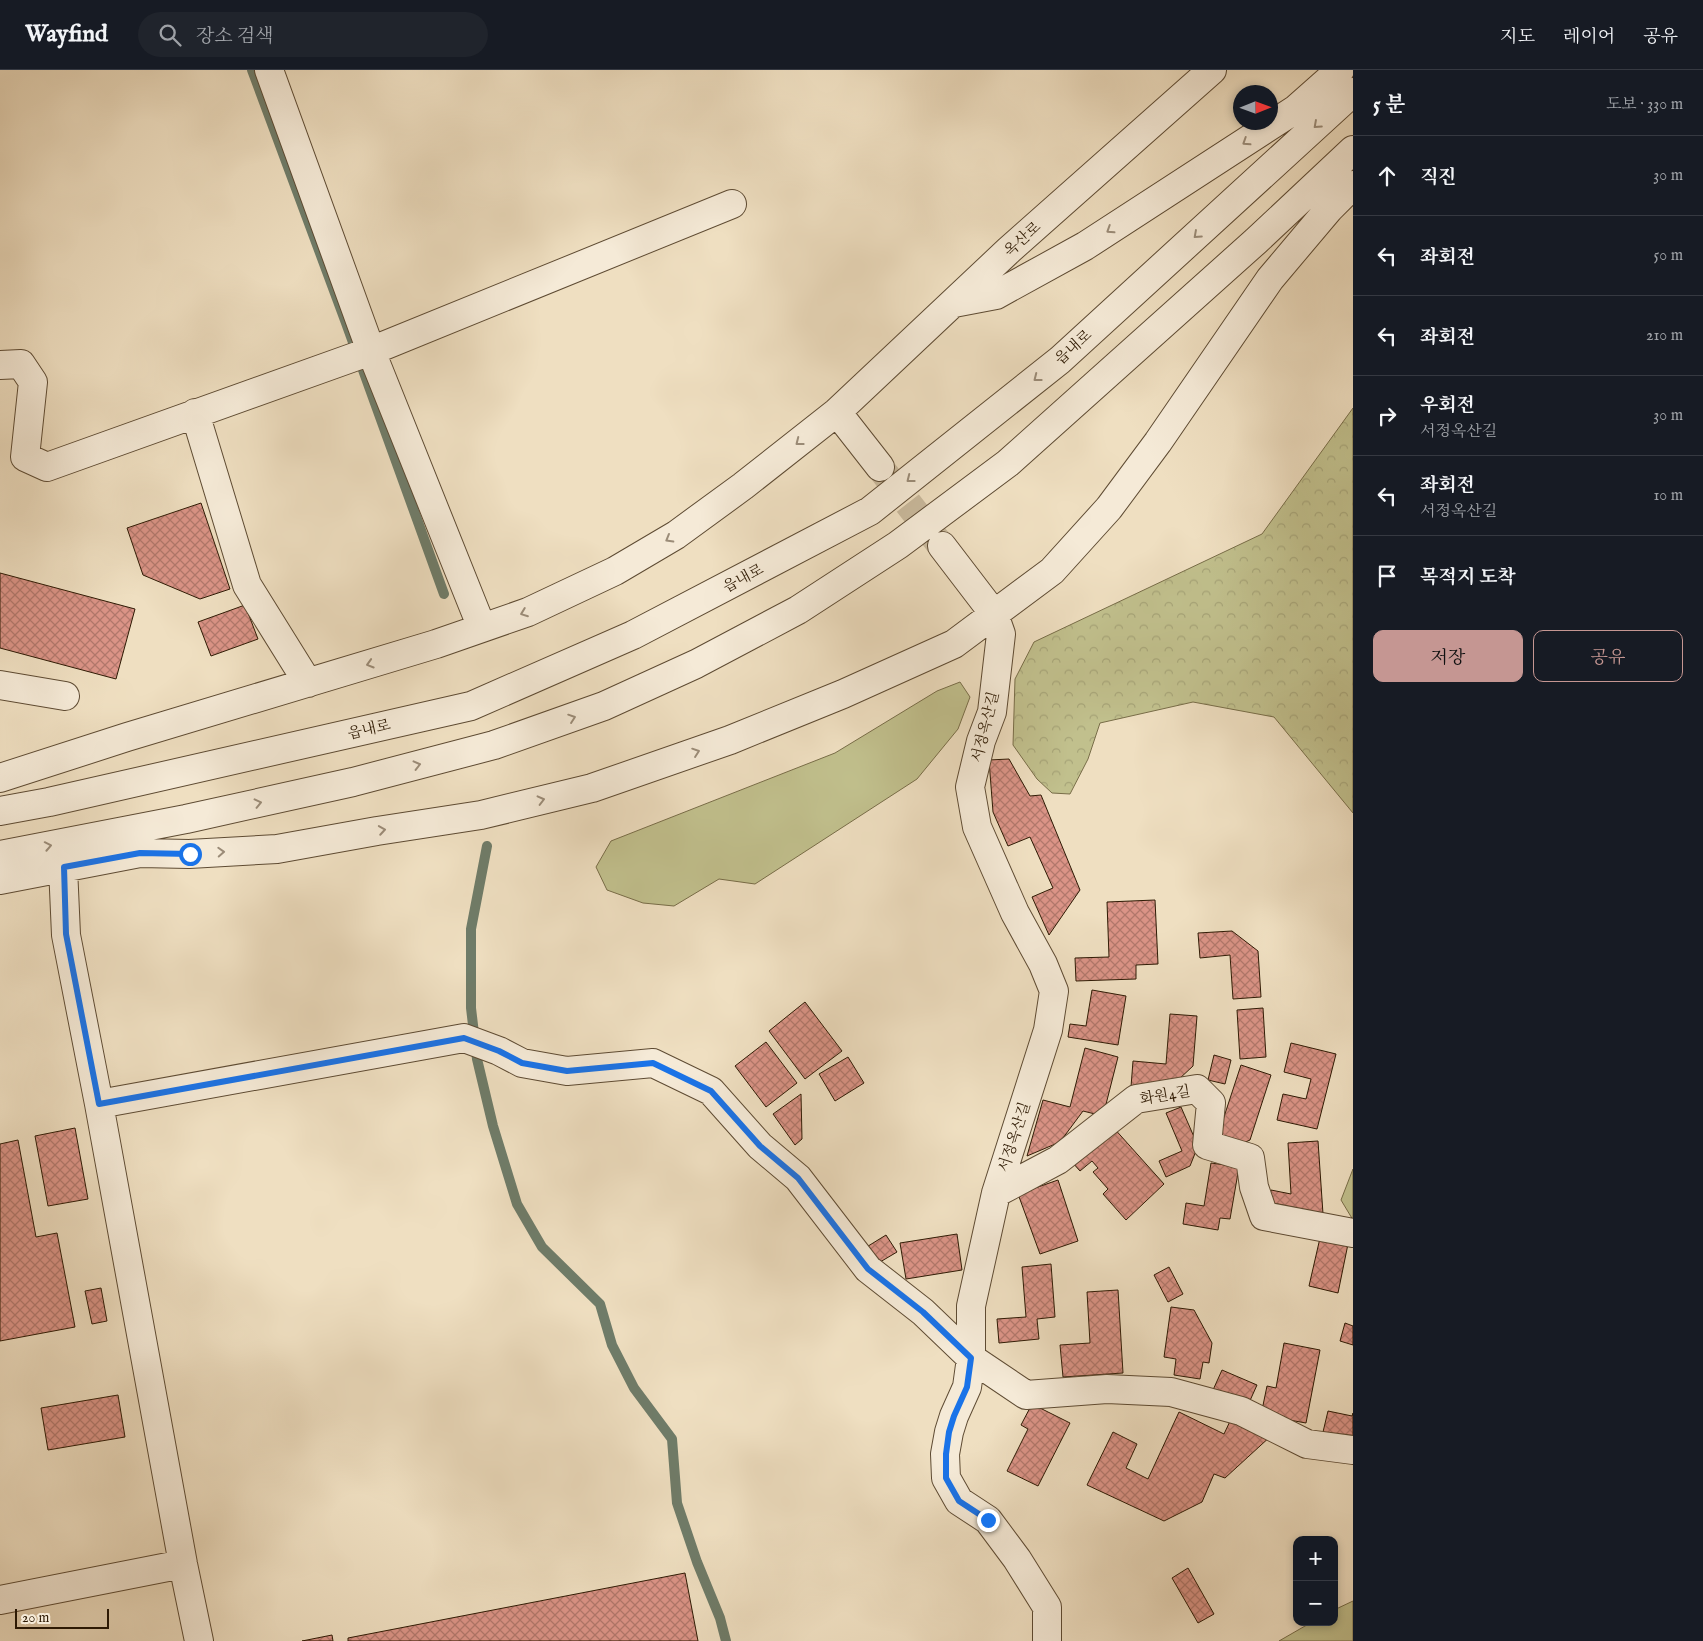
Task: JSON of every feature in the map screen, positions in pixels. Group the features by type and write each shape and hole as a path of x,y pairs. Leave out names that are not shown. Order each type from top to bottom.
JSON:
{"street":[{"path":"269,70 371,350 482,628"},
{"name":"옥산로","path":"0,778 127,737 436,644 528,612 606,575 676,535 743,486 837,412 1009,250 1212,70"},
{"path":"954,303 996,295 1085,246 1296,109 1340,70"},
{"name":"읍내로","path":"0,811 59,800 471,706 633,635 870,511 1060,360 1353,92"},
{"path":"0,855 316,790 494,745 604,706 696,664 798,610 898,545 1008,463 1248,248 1353,150"},
{"path":"0,880 140,853 190,854 276,849 482,815 592,788 730,740 843,694 954,644 1052,571 1109,508 1158,442 1270,279 1328,209 1353,185"},
{"path":"0,365 21,364 33,382 24,457 47,467 371,350 732,204"},
{"path":"837,412 880,467"},
{"path":"195,413 247,585 308,683"},
{"path":"942,546 994,614"},
{"name":"서정옥산길","path":"994,614 1001,634 997,677 992,712 981,741 970,787 977,827 992,864 1015,913 1043,964 1054,991 1048,1030 996,1194 971,1306 971,1358 967,1387 949,1432 946,1454 946,1478 959,1501 988,1520 1017,1558 1047,1607 1047,1641"},
{"path":"0,685 65,696"},
{"path":"64,867 66,934 199,1641"},
{"path":"99,1104 464,1038 499,1051 522,1063 567,1071 653,1063 711,1091 760,1146 798,1178 868,1269 923,1312 971,1358 1026,1395 1106,1389 1171,1392 1241,1412 1307,1444 1353,1450"},
{"name":"화원4길","path":"996,1194 1058,1160 1136,1100 1197,1089 1211,1103 1207,1145 1250,1158 1254,1187 1264,1216 1353,1233"},
{"path":"0,1600 183,1564"}],"green space":[{"path":"1353,408 1353,813 1274,717 1193,702 1100,723 1088,759 1070,794 1052,793 1037,779 1013,745 1015,679 1034,642 1262,534"},
{"path":"960,682 970,697 958,729 917,779 755,884 719,879 674,906 643,903 607,890 596,867 611,841 835,753 937,691"},
{"path":"1353,1169 1353,1220 1341,1200"},
{"path":"1353,1601 1353,1641 1279,1641 1305,1626 1338,1626 1338,1608"}],"building":[{"path":"201,503 230,589 200,599 143,575 127,528"},
{"path":"0,573 135,609 116,679 0,648"},
{"path":"245,605 258,639 211,656 198,622"},
{"path":"1009,759 1030,796 1041,795 1080,890 1049,935 1032,897 1053,888 1030,837 1008,846 993,812 989,760"},
{"path":"1155,900 1158,964 1136,965 1136,979 1076,981 1075,958 1109,957 1107,902"},
{"path":"1232,931 1258,951 1261,997 1233,999 1230,955 1200,958 1198,933"},
{"path":"1092,990 1126,996 1118,1045 1068,1037 1070,1024 1086,1026"},
{"path":"805,1002 842,1051 805,1079 769,1031"},
{"path":"1263,1008 1266,1057 1240,1059 1237,1010"},
{"path":"1170,1014 1197,1016 1193,1066 1178,1080 1131,1087 1133,1061 1166,1064"},
{"path":"766,1042 797,1083 766,1107 735,1066"},
{"path":"1291,1043 1336,1054 1317,1129 1277,1120 1283,1094 1306,1099 1311,1079 1284,1072"},
{"path":"1085,1048 1118,1057 1103,1116 1083,1111 1060,1142 1027,1156 1043,1100 1070,1107"},
{"path":"1214,1055 1231,1060 1225,1084 1208,1080"},
{"path":"848,1057 864,1083 835,1101 819,1074"},
{"path":"1241,1065 1271,1075 1250,1140 1241,1144 1226,1140 1219,1132"},
{"path":"801,1094 802,1139 795,1145 773,1114"},
{"path":"1181,1107 1198,1146 1190,1166 1166,1177 1159,1161 1182,1151 1166,1113"},
{"path":"1112,1126 1164,1184 1126,1220 1103,1194 1108,1189 1093,1172 1098,1168 1092,1161 1080,1171 1072,1162"},
{"path":"75,1128 88,1199 48,1206 35,1136"},
{"path":"18,1140 36,1237 57,1233 75,1327 0,1341 0,1144"},
{"path":"1318,1141 1323,1214 1268,1202 1271,1190 1291,1194 1288,1143"},
{"path":"1211,1163 1239,1167 1230,1219 1220,1218 1218,1230 1183,1224 1186,1203 1204,1206"},
{"path":"1058,1180 1078,1241 1040,1254 1018,1194"},
{"path":"957,1234 962,1270 906,1279 900,1243"},
{"path":"886,1235 897,1252 875,1265 865,1248"},
{"path":"1320,1238 1348,1244 1338,1293 1309,1286"},
{"path":"1051,1264 1055,1317 1037,1319 1039,1339 999,1343 997,1319 1026,1317 1022,1267"},
{"path":"1169,1267 1183,1294 1168,1302 1154,1275"},
{"path":"101,1288 107,1321 92,1324 85,1291"},
{"path":"1118,1290 1123,1373 1063,1377 1060,1345 1090,1343 1087,1292"},
{"path":"1171,1307 1194,1310 1212,1343 1209,1363 1203,1362 1200,1379 1174,1375 1176,1359 1164,1357"},
{"path":"1345,1323 1353,1326 1353,1345 1340,1341"},
{"path":"1284,1343 1320,1350 1306,1423 1261,1415 1267,1386 1276,1388"},
{"path":"1222,1370 1257,1385 1248,1405 1213,1390"},
{"path":"118,1395 125,1437 48,1450 41,1408"},
{"path":"1032,1404 1070,1423 1038,1486 1007,1471 1028,1429 1021,1425"},
{"path":"1328,1411 1352,1416 1353,1413 1353,1438 1323,1432"},
{"path":"1179,1412 1224,1434 1232,1417 1272,1435 1225,1478 1214,1474 1202,1502 1164,1521 1087,1485 1113,1432 1137,1444 1126,1468 1148,1479"},
{"path":"1188,1568 1214,1614 1198,1623 1172,1578"},
{"path":"685,1573 698,1641 348,1641 348,1638"},
{"path":"332,1635 333,1641 302,1641"}],"waterway":[{"path":"252,70 444,594"},
{"path":"487,846 471,929 471,1008 477,1059 493,1126 517,1204 542,1247 600,1304 612,1345 634,1388 672,1439 677,1503 697,1562 720,1618 726,1641"}],"tunnel":[{"path":"882,470 939,543"}],"route":[{"path":"190,854 140,853 64,867 66,934 99,1104 464,1038 499,1051 522,1063 567,1071 653,1063 711,1091 760,1146 798,1178 868,1269 923,1312 971,1358 967,1387 949,1432 946,1454 946,1478 959,1501 988,1520"}]}
